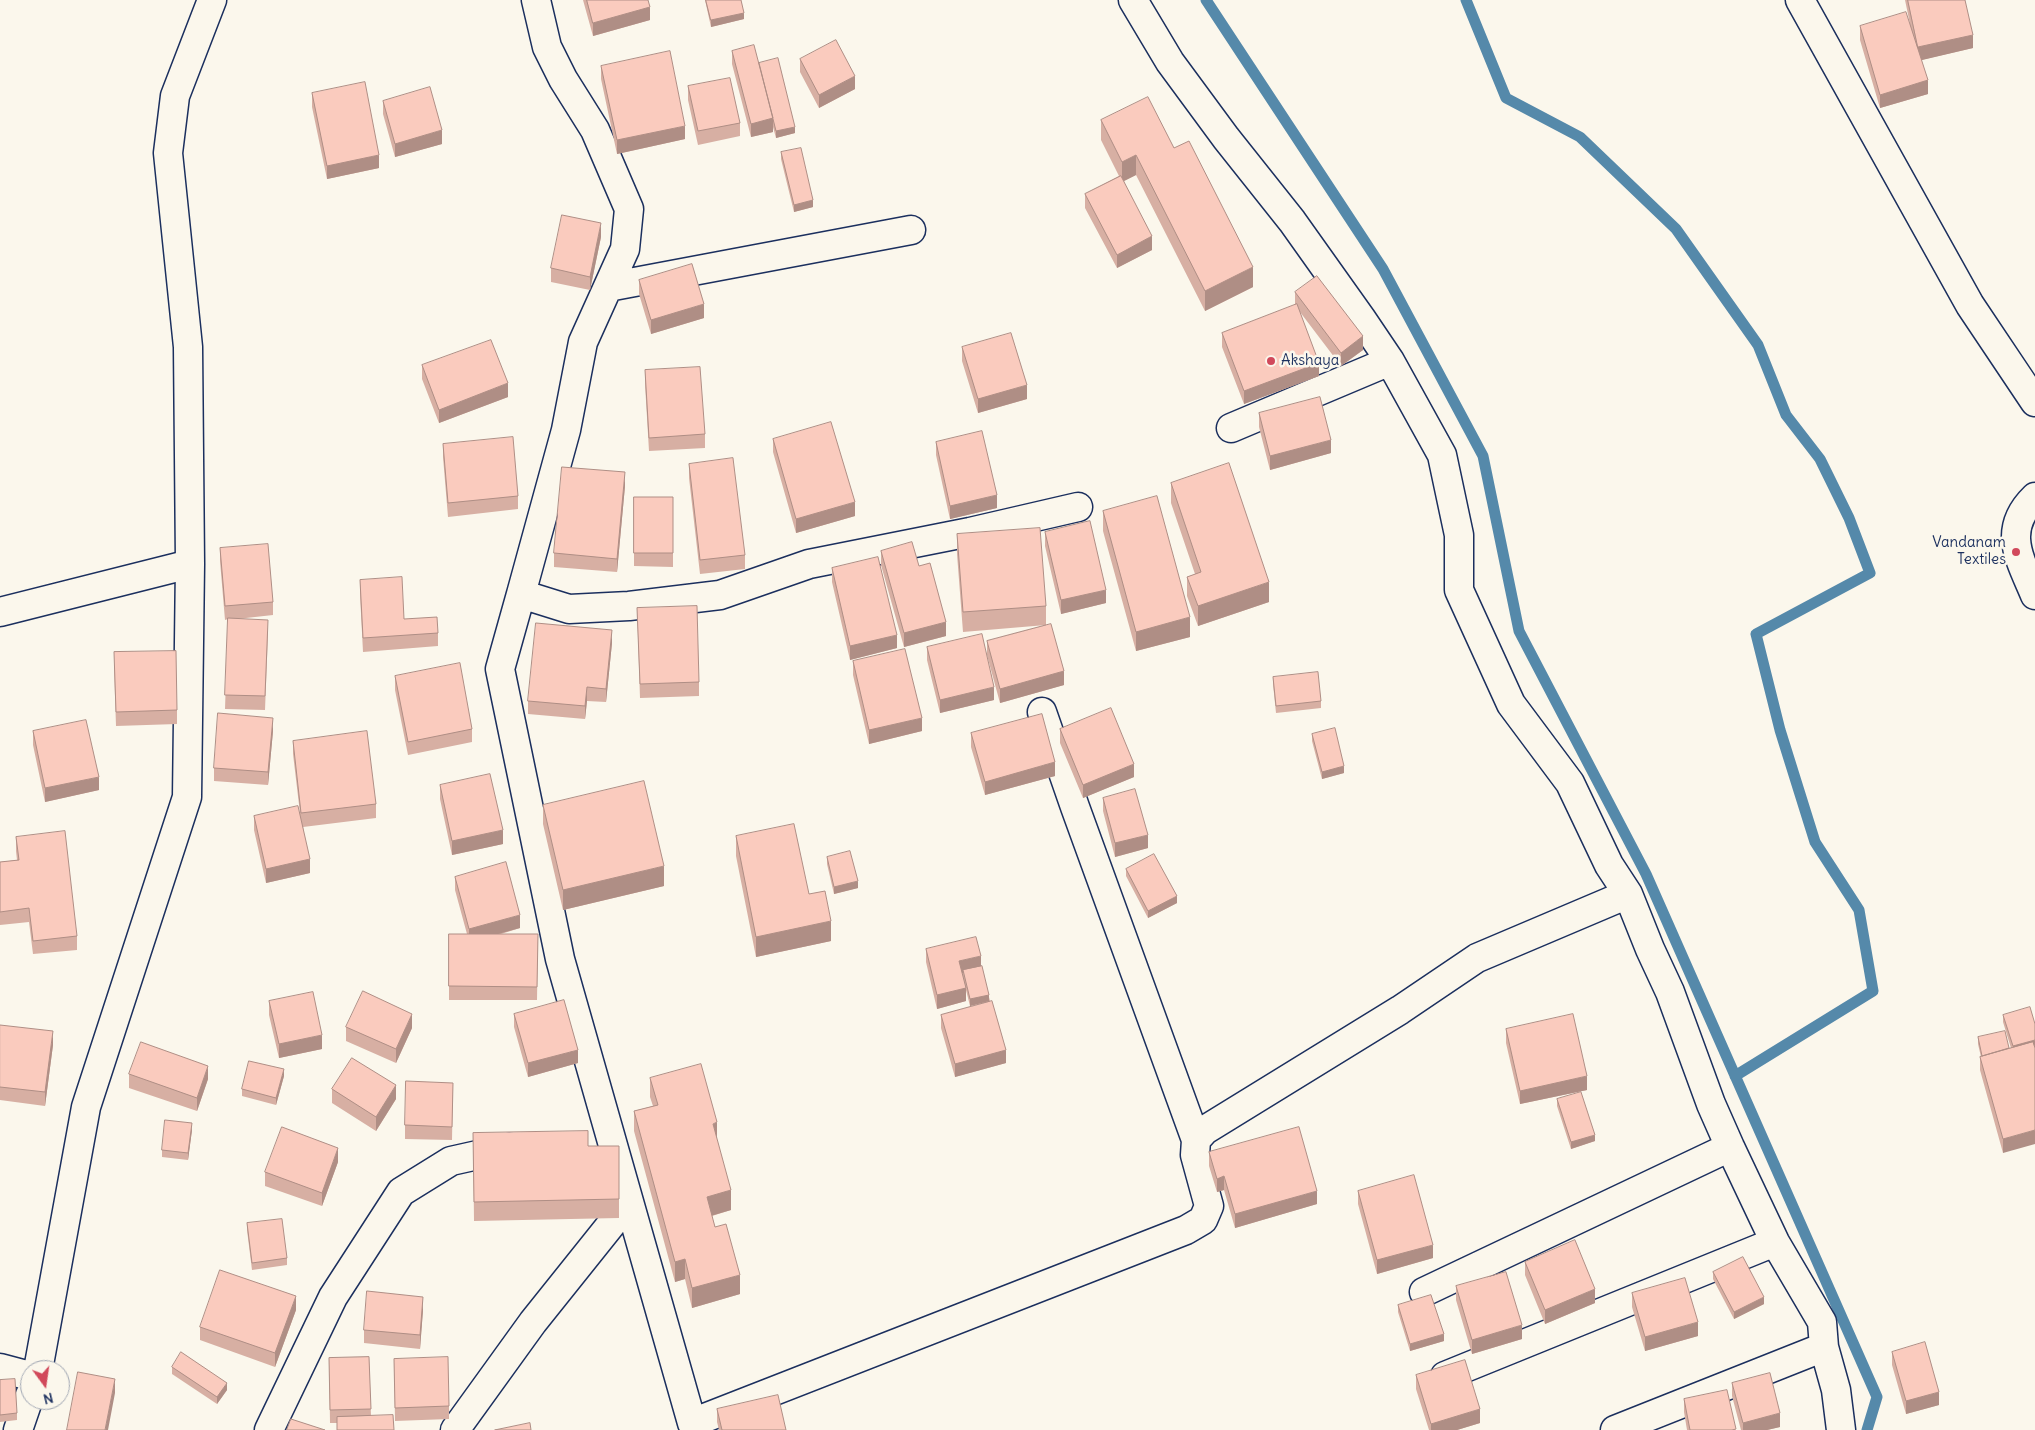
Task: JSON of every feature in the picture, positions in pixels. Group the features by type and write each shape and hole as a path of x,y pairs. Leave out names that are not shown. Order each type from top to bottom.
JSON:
{"street":[{"path":"40,1360 86,1107 188,796 190,564 188,347 168,153 175,96 212,0"},
{"path":"536,0 547,47 563,79 595,130 628,209 625,250 583,342 566,430 500,669 560,959 692,1423 1186,1230 1203,1220 1209,1206 1195,1155 1196,1140 1042,712"},
{"path":"1133,0 1170,62 1226,138 1292,221 1390,361 1442,456 1459,534 1459,590 1512,704 1570,783 1609,865 1628,894 1670,992 1711,1104 1730,1147 1775,1242 1822,1322 1824,1347 1836,1390 1841,1430"},
{"path":"1800,0 1970,305 2035,402"},
{"path":"608,287 911,230"},
{"path":"1231,428 1390,361"},
{"path":"2035,498 2021,516 2015,532 2016,552 2035,594"},
{"path":"521,594 569,609 629,606 720,595 809,564 970,532 1078,507"},
{"path":"0,612 190,564"},
{"path":"1196,1140 1205,1130 1400,1010 1477,958 1628,894"},
{"path":"583,1146 613,1146"},
{"path":"1424,1292 1730,1147"},
{"path":"269,1430 333,1298 401,1192 451,1161 504,1148 534,1148"},
{"path":"455,1430 533,1322 629,1202"},
{"path":"1445,1376 1775,1242"},
{"path":"648,1268 675,1430"},
{"path":"1615,1430 1824,1347"},
{"path":"0,1368 20,1373"},
{"path":"18,1430 25,1410"}],"building":[{"path":"587,0 648,0 650,7 593,23"},
{"path":"706,0 741,0 744,13 711,20"},
{"path":"1908,0 1965,0 1973,35 1918,47"},
{"path":"1906,12 1928,80 1880,95 1860,26"},
{"path":"836,40 855,76 819,95 800,59"},
{"path":"754,45 773,118 751,124 732,51"},
{"path":"670,51 685,126 617,140 601,66"},
{"path":"778,58 795,127 776,131 759,63"},
{"path":"730,78 740,123 698,131 688,86"},
{"path":"365,82 379,155 327,166 312,93"},
{"path":"430,87 442,130 395,144 383,101"},
{"path":"1148,97 1174,148 1189,141 1253,267 1205,291 1136,155 1122,162 1101,120"},
{"path":"801,148 813,200 794,205 781,152"},
{"path":"1121,176 1152,236 1117,255 1085,194"},
{"path":"562,215 601,223 590,277 551,268"},
{"path":"692,264 704,304 651,320 639,280"},
{"path":"1317,276 1363,336 1341,353 1295,292"},
{"name":"Akshaya","path":"1297,304 1319,363 1244,391 1222,333"},
{"path":"1011,333 1027,385 978,399 962,347"},
{"path":"491,340 508,383 439,410 422,365"},
{"path":"700,367 705,434 649,438 645,370"},
{"path":"1320,397 1331,440 1270,456 1259,413"},
{"path":"831,422 855,502 796,519 773,439"},
{"path":"982,431 997,495 950,506 936,442"},
{"path":"513,437 518,496 448,503 443,444"},
{"path":"733,458 745,555 700,560 689,464"},
{"path":"1229,463 1269,582 1198,606 1187,577 1201,572 1171,483"},
{"path":"562,467 625,472 617,559 554,553"},
{"path":"1157,496 1190,617 1136,632 1103,511"},
{"path":"634,497 673,497 673,553 634,553"},
{"path":"1090,521 1106,590 1061,600 1045,532"},
{"path":"1040,528 1046,606 963,612 957,534"},
{"path":"912,542 919,566 930,563 946,622 904,633 881,551"},
{"path":"268,544 273,602 225,606 220,548"},
{"path":"878,557 897,635 850,646 832,568"},
{"path":"402,577 404,619 437,617 438,633 363,638 360,580"},
{"path":"697,606 699,682 640,684 637,608"},
{"path":"228,618 268,620 265,696 225,695"},
{"path":"536,623 612,630 606,689 587,687 585,706 528,701"},
{"path":"1051,624 1064,671 1000,689 987,641"},
{"path":"982,634 994,687 940,700 927,647"},
{"path":"905,649 922,718 869,730 853,661"},
{"path":"176,651 177,710 116,712 114,652"},
{"path":"460,663 472,729 408,742 395,676"},
{"path":"1318,672 1321,701 1276,706 1273,677"},
{"path":"1111,708 1134,764 1083,785 1060,729"},
{"path":"218,713 273,718 268,772 214,768"},
{"path":"1042,714 1055,762 985,782 971,733"},
{"path":"86,720 99,777 45,788 33,731"},
{"path":"1335,728 1344,766 1322,772 1312,734"},
{"path":"367,731 376,804 301,813 293,741"},
{"path":"490,774 503,830 452,841 440,785"},
{"path":"644,781 664,866 563,890 543,805"},
{"path":"1135,789 1148,835 1115,843 1103,798"},
{"path":"298,806 310,859 266,869 254,816"},
{"path":"794,824 809,894 825,891 831,921 756,937 736,836"},
{"path":"65,831 77,936 33,941 29,908 0,912 0,862 19,860 16,837"},
{"path":"850,851 858,881 834,887 827,857"},
{"path":"1154,854 1177,896 1148,911 1126,869"},
{"path":"506,862 520,915 469,929 455,877"},
{"path":"449,934 538,934 537,987 449,986"},
{"path":"976,937 981,956 959,961 966,988 937,995 926,949"},
{"path":"982,966 989,995 970,999 963,970"},
{"path":"363,991 412,1014 396,1049 346,1027"},
{"path":"313,992 322,1035 279,1044 269,1001"},
{"path":"564,1000 578,1050 528,1063 514,1014"},
{"path":"992,1001 1006,1050 955,1064 941,1015"},
{"path":"2030,1007 2035,1024 2035,1040 2013,1046 2003,1015"},
{"path":"1573,1014 1587,1076 1520,1091 1506,1029"},
{"path":"0,1025 53,1031 45,1092 0,1087"},
{"path":"2005,1031 2009,1048 1982,1056 1978,1037"},
{"path":"141,1042 208,1066 197,1098 129,1074"},
{"path":"2033,1042 2035,1048 2035,1130 2003,1139 1980,1057"},
{"path":"352,1058 396,1085 376,1117 332,1089"},
{"path":"249,1061 284,1069 276,1098 242,1089"},
{"path":"701,1064 717,1122 713,1124 731,1190 707,1197 715,1227 726,1224 740,1275 692,1288 685,1259 675,1262 634,1111 658,1105 650,1078"},
{"path":"406,1081 453,1083 452,1127 405,1125"},
{"path":"1581,1092 1595,1135 1571,1142 1557,1099"},
{"path":"165,1120 192,1123 188,1153 162,1150"},
{"path":"282,1127 338,1148 322,1193 265,1172"},
{"path":"1299,1127 1317,1191 1235,1214 1224,1176 1217,1179 1209,1152"},
{"path":"588,1131 588,1146 619,1146 619,1199 474,1202 473,1133"},
{"path":"1414,1175 1433,1245 1377,1260 1358,1191"},
{"path":"282,1219 287,1258 252,1263 247,1223"},
{"path":"1575,1240 1595,1289 1545,1310 1525,1262"},
{"path":"1743,1257 1764,1297 1734,1312 1713,1272"},
{"path":"220,1270 296,1296 275,1353 200,1327"},
{"path":"1506,1272 1522,1325 1472,1340 1456,1286"},
{"path":"1685,1278 1698,1322 1645,1337 1632,1293"},
{"path":"367,1291 423,1297 420,1335 364,1330"},
{"path":"1431,1295 1444,1334 1410,1344 1398,1305"},
{"path":"1925,1342 1939,1392 1906,1401 1892,1352"},
{"path":"181,1352 227,1383 217,1397 172,1367"},
{"path":"369,1357 371,1409 330,1410 329,1358"},
{"path":"448,1357 449,1406 395,1408 394,1359"},
{"path":"1465,1360 1480,1409 1431,1424 1416,1375"},
{"path":"78,1372 115,1379 105,1430 67,1430"},
{"path":"1770,1373 1780,1413 1743,1423 1732,1383"},
{"path":"15,1379 17,1413 0,1415 0,1380"},
{"path":"1727,1390 1736,1429 1690,1430 1684,1399"},
{"path":"778,1395 786,1430 722,1430 717,1409"},
{"path":"393,1415 394,1430 337,1430 337,1417"},
{"path":"291,1419 325,1430 287,1430"},
{"path":"530,1423 531,1430 495,1430"}],"waterway":[{"path":"1206,0 1383,269 1483,456 1519,631 1646,874 1877,1397 1867,1430"},
{"path":"1466,0 1506,98 1580,137 1676,229 1758,345 1786,415 1820,459 1849,518 1870,573 1756,634 1780,730 1815,842 1859,910 1873,991 1735,1076"}],"place":[{"name":"Akshaya","path":"1271,361"},
{"name":"Vandanam Textiles","path":"2016,552"}]}
